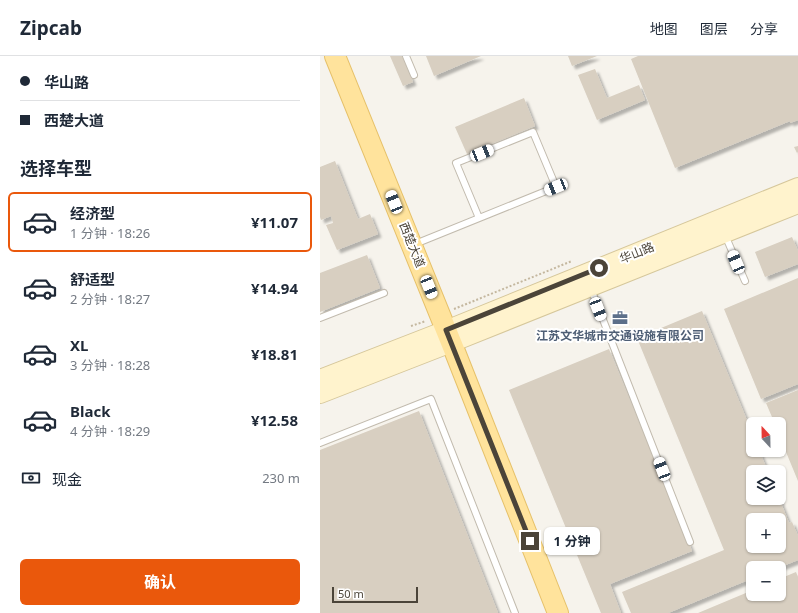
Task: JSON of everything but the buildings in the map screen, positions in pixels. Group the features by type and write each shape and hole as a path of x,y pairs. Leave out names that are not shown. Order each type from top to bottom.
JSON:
{"main road":[{"name":"西楚大道","path":"335,56 446,329 558,613"}],"street":[{"name":"华山路","path":"320,379 798,187"},
{"name":"华山路","path":"585,273 725,233 798,204"},
{"name":"华山路","path":"320,394 446,329"}],"lane":[{"path":"406,56 414,75"},
{"path":"412,246 556,187 533,132 456,163 479,218"},
{"path":"725,233 745,281"},
{"path":"585,273 690,542"},
{"path":"320,318 384,293"},
{"path":"320,443 431,399 516,613"}],"path":[{"path":"405,329 446,329 585,273"}],"place":[{"name":"江苏文华城市交通设施有限公司","path":"620,318"}],"route":[{"path":"530,541 446,330 599,268"}]}
